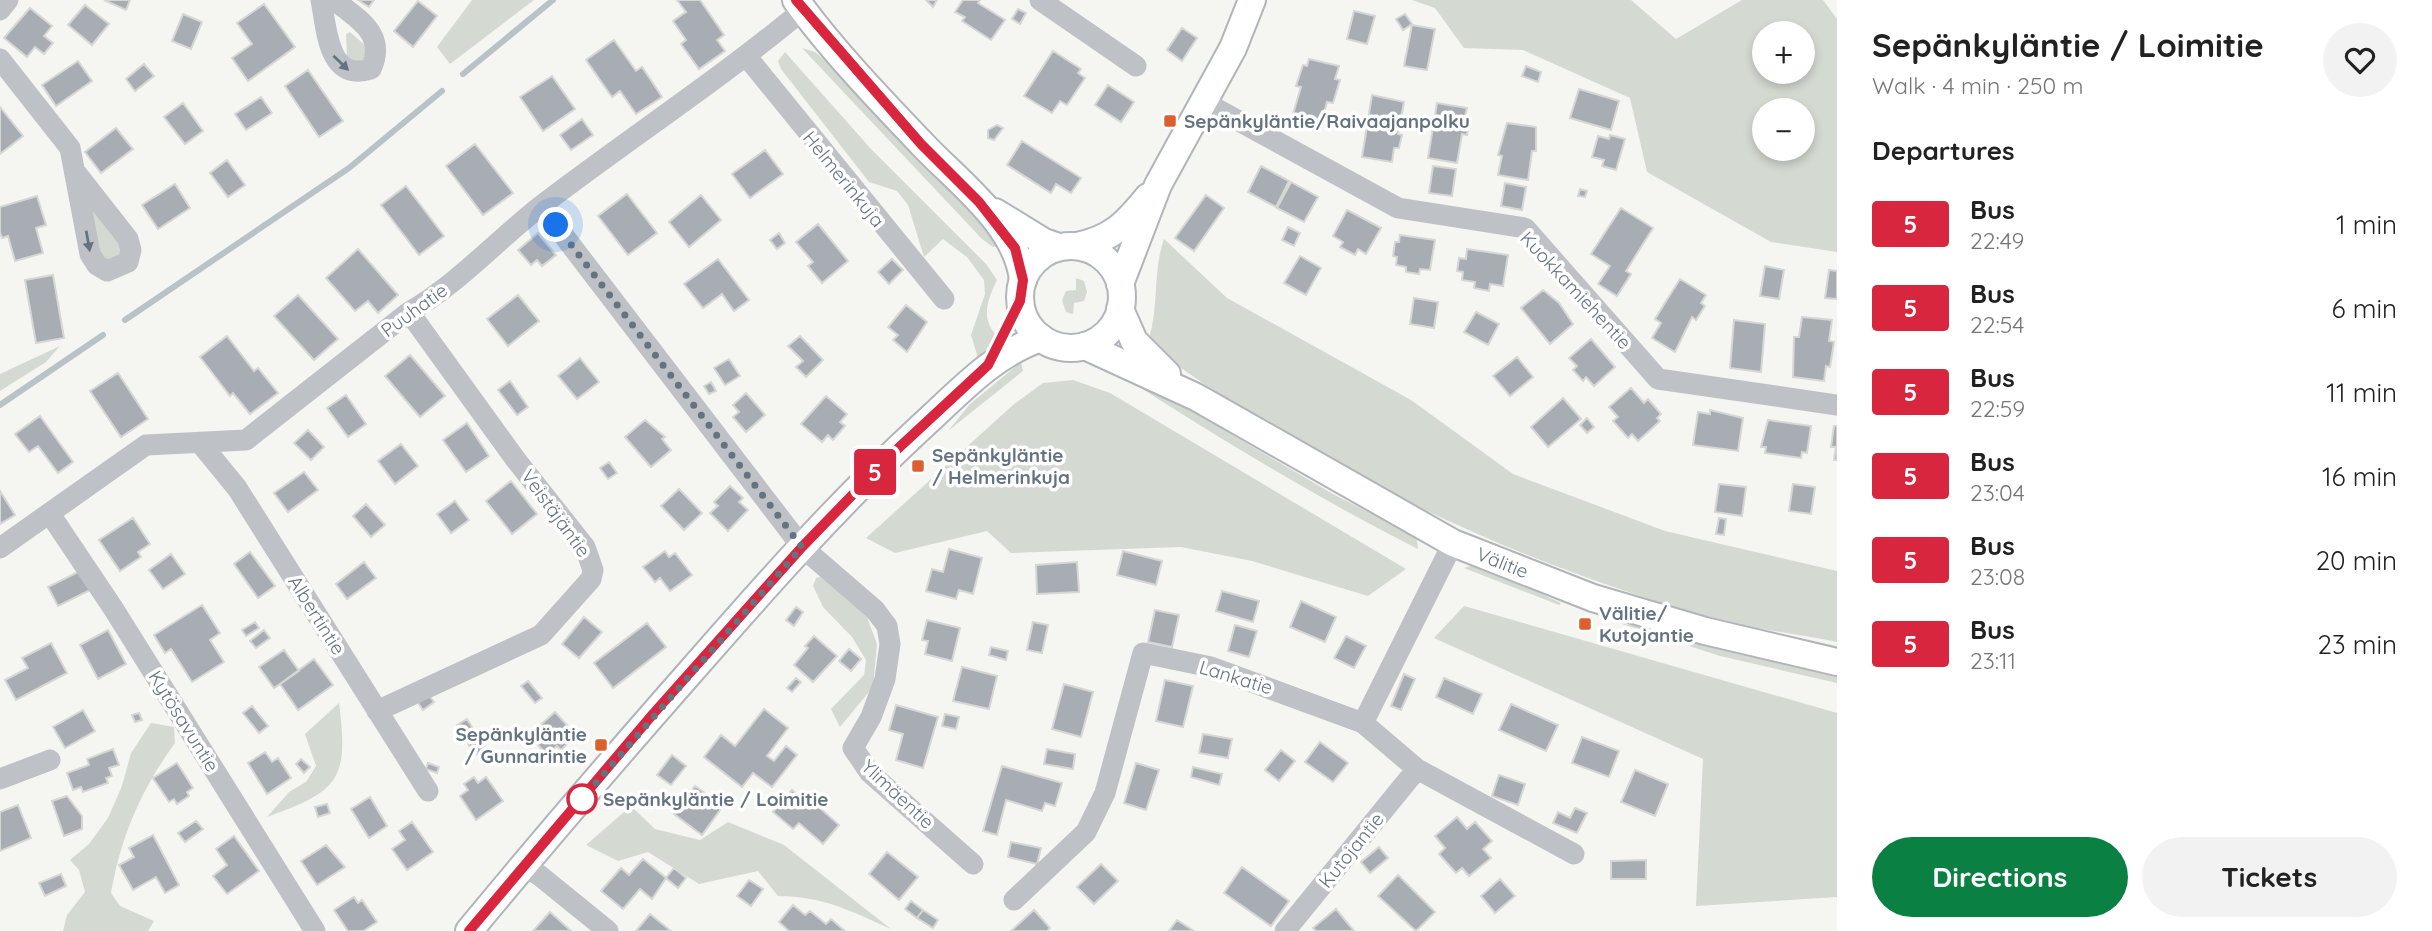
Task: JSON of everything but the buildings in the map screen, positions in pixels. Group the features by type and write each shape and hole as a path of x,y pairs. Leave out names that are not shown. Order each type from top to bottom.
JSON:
{"main road":[{"path":"988,365 1030,266 1043,254 1068,246 1103,241 1132,217 1158,185 1233,48 1252,0"},
{"path":"799,5 921,144 979,202 1015,248 1024,318 1041,338 1061,346 1085,346 1110,330 1158,185"},
{"path":"979,202 1044,242 1092,250 1105,259 1120,296"},
{"name":"Välitie","path":"1120,296 1134,341 1153,362 1196,397"},
{"path":"469,931 653,714 802,547 891,455 988,365 1017,346 1041,338"},
{"name":"Välitie","path":"1085,346 1196,397 1453,543 1594,598 1705,631 1837,662"}],"street":[{"path":"0,10 8,0"},
{"path":"321,0 334,58 348,71 358,73 371,69 376,58 376,40 369,27 334,0"},
{"path":"1040,0 1136,66"},
{"name":"Puuhatie","path":"0,548 146,445 246,440 409,312 434,298 541,206 747,57 799,5"},
{"name":"Helmerinkuja","path":"747,57 944,299"},
{"path":"0,59 70,148 77,174"},
{"name":"Kuokkamiehentie","path":"1204,103 1398,208 1525,228 1658,379 1837,405"},
{"path":"541,206 802,547"},
{"name":"Veistäjäntie","path":"377,711 541,635 591,579 593,570 585,547 516,460 409,312"},
{"name":"Albertintie","path":"201,444 237,488 428,790"},
{"name":"Kytösavuntie","path":"50,514 120,619 315,931"},
{"path":"1363,723 1453,543"},
{"name":"Ylimäentie","path":"802,547 875,610 887,626 890,644 885,679 871,717 853,748 870,773 973,864"},
{"name":"Lankatie","path":"1014,900 1087,832 1105,793 1143,653 1211,667 1363,723 1417,769 1526,825 1574,854"},
{"path":"0,779 50,760"},
{"name":"Kutojantie","path":"1285,931 1417,769"},
{"path":"524,868 539,875 608,931"}],"shaded area":[{"path":"472,0 534,0 450,64 437,47"},
{"path":"1412,0 1631,0 1676,39 1742,0 1823,0 1837,19 1837,252 1771,242 1647,172 1630,98 1523,50 1464,48 1435,8"},
{"path":"350,32 366,46 367,60 353,62 347,56 346,34"},
{"path":"802,48 815,52 829,64 1004,245 993,247 982,239"},
{"path":"785,52 871,149 986,264 997,280 990,295 987,317 998,337 978,358 971,335 985,294 984,280 967,257 943,239 924,257 908,205 897,191 869,182 781,69 778,61"},
{"path":"87,190 126,252 100,263"},
{"path":"1164,239 1227,298 1411,400 1513,474 1665,531 1837,571 1837,642 1718,620 1555,566 1412,504 1276,430 1147,344"},
{"path":"1076,278 1084,281 1087,292 1084,301 1074,303 1073,314 1066,312 1062,300 1066,291 1076,290"},
{"path":"60,346 46,362 0,391 0,374"},
{"path":"1021,362 1023,371 948,431 970,404"},
{"path":"1125,372 1333,494 1411,534 1417,540 1418,549 1342,509 1231,444 1122,376"},
{"path":"1073,380 1110,393 1406,569 1368,596 1252,561 1181,547 1011,553 987,531 895,553 866,538 1013,405 1043,383"},
{"path":"1477,564 1561,603 1559,605 1464,568"},
{"path":"828,575 867,617 877,644 873,687 840,727 831,709 864,675 866,660 852,637 823,607 813,586 816,578"},
{"path":"1464,606 1837,713 1837,897 1696,906 1703,759 1434,638"},
{"path":"1619,623 1667,631 1837,672 1837,683 1720,656"},
{"path":"339,703 342,750 340,766 334,779 310,799 267,817 289,792 306,782 316,766 305,734"},
{"path":"151,723 174,727 175,743 152,778 134,814 120,852 111,893 120,906 154,921 148,931 63,931 67,915 85,892 79,870 70,860 89,844 108,818 122,786 131,753"},
{"path":"631,806 655,829 700,840 728,822 784,845 891,929 823,902 778,896 758,871 699,884 648,852 618,861 586,845"}],"waterway":[{"path":"463,74 553,0"},
{"path":"125,320 349,168 442,91"},
{"path":"0,405 103,335"}],"bus line":[{"name":"5","path":"469,931 653,714 802,547 891,455 988,365 1006,334 1020,301 1023,280 1021,260 1015,248 979,202 921,144 796,0"}],"place":[{"name":"Sepänkyläntie/Raivaajanpolku","path":"1170,121"},
{"name":"Sepänkyläntie / Helmerinkuja","path":"918,466"},
{"name":"Välitie/ Kutojantie","path":"1585,624"},
{"name":"Sepänkyläntie / Gunnarintie","path":"601,745"},
{"name":"Sepänkyläntie / Loimitie","path":"582,799"}],"route":[{"path":"556,225 802,547 653,714 582,799"}]}
